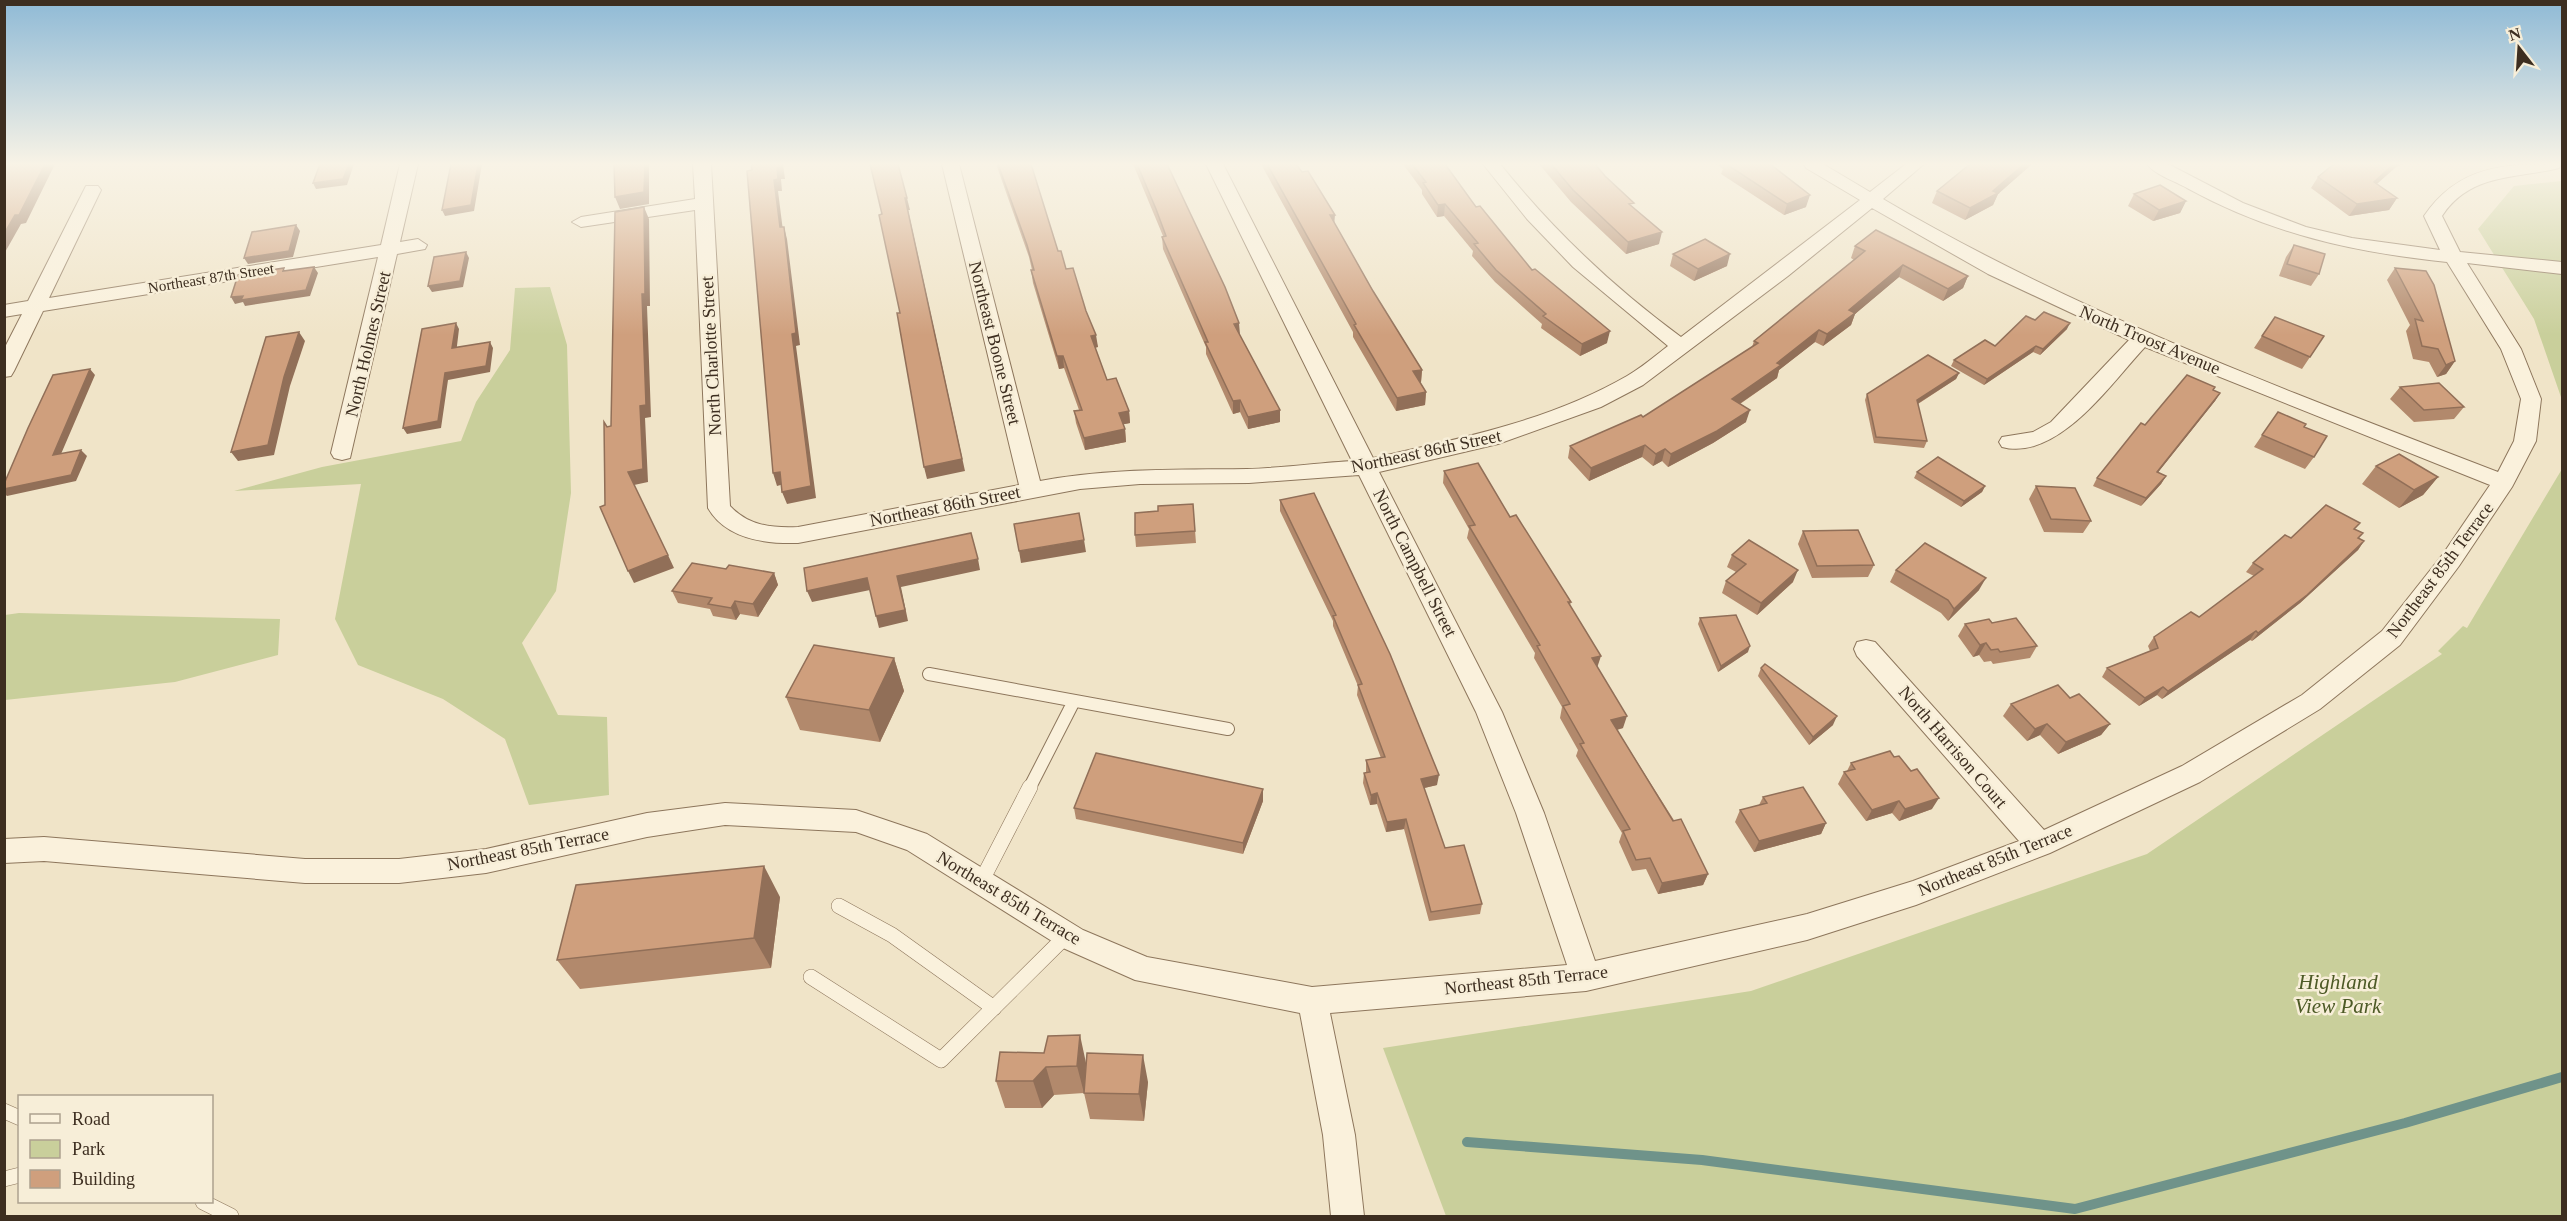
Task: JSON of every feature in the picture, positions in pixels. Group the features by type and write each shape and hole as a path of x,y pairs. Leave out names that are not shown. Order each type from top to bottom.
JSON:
{"street":[{"path":"4,371 77,221"},
{"name":"North Holmes Street","path":"342,453 397,221"},
{"path":"581,222 588,221"},
{"name":"North Charlotte Street","path":"705,221 719,508 730,521 750,531"},
{"name":"Northeast Boone Street","path":"964,221 1031,488"},
{"name":"North Campbell Street","path":"1243,221 1489,712 1530,813 1586,976"},
{"path":"1538,221 1575,260 1636,314 1682,347"},
{"name":"Northeast 86th Street","path":"750,531 769,537 798,535 1031,488 1080,481 1140,477 1249,476 1367,467 1490,440 1594,402 1636,380 1682,347 1843,221"},
{"name":"North Troost Avenue","path":"1906,221 2055,299 2141,339 2504,482"},
{"path":"2269,221 2322,237 2363,245 2562,268"},
{"name":"Northeast 85th Terrace","path":"4,850 44,849 305,871 399,871 486,861 647,825 725,814 856,821 917,843 982,880 1066,935 1145,970 1312,1001 1586,976 1807,927 1916,892 2040,845 2191,774 2311,702 2391,638 2451,560 2504,482 2525,441 2531,399 2511,349 2452,255 2435,221"},
{"name":"Northeast 87th Street","path":"4,311 418,245"},
{"path":"2010,442 2038,438 2058,428 2141,339"},
{"name":"North Harrison Court","path":"1866,649 2040,845"},
{"path":"1312,1001 1332,1089 1347,1189 1347,1216"}],"lane":[{"path":"929,674 1228,729"},
{"path":"982,880 1074,701"},
{"path":"839,906 892,935 994,1008"},
{"path":"811,977 940,1060 1066,935"},
{"path":"4,1111 18,1117"},
{"path":"205,1203 231,1216"}],"green space":[{"path":"2485,221 2562,221 2562,400 2534,319 2478,229"},
{"path":"550,287 567,345 571,493 556,591 522,643 558,715 607,717 609,795 529,805 505,739 443,699 358,665 335,619 361,484 234,491 322,467 461,441 476,402 510,350 515,288"},
{"name":"Highland View Park","path":"2562,469 2562,1216 1446,1216 1383,1048 1751,991 2147,854 2442,654 2438,651 2463,626 2467,628"},
{"path":"19,613 280,619 278,655 175,682 5,700 5,615"}],"building":[{"path":"4,221 12,221 4,234"},
{"path":"615,221 644,221 645,294 642,294 646,405 640,406 643,469 628,472 668,555 628,571 600,507 605,505 604,422 607,427 611,426"},
{"path":"751,221 779,221 780,227 784,227 796,333 792,334 811,486 782,492 780,472 773,473"},
{"path":"880,221 910,221 962,459 924,467 897,313 900,313"},
{"path":"1018,221 1049,221 1066,269 1073,268 1096,335 1091,336 1107,380 1116,378 1129,411 1119,413 1125,429 1084,438 1074,411 1082,410 1063,356 1057,356 1031,270 1034,270"},
{"path":"1160,221 1194,221 1239,323 1234,324 1280,410 1248,417 1240,400 1233,401 1205,342 1208,342 1162,237 1166,236"},
{"path":"1299,221 1333,221 1422,370 1413,371 1426,392 1397,398 1354,325 1356,324"},
{"path":"1459,221 1492,221 1532,270 1535,269 1610,331 1582,344 1543,316 1546,314 1496,270 1474,244 1478,243"},
{"path":"1606,221 1649,221 1662,232 1628,242"},
{"path":"296,225 289,251 244,258 252,232"},
{"path":"1876,230 1968,276 1948,289 1903,265 1849,310 1855,313 1827,334 1819,330 1777,363 1781,365 1732,399 1750,410 1717,431 1671,454 1665,449 1656,454 1645,445 1591,468 1570,446 1641,415 1643,417 1758,343 1754,341 1865,251 1855,246"},
{"path":"1705,239 1730,254 1698,269 1673,254"},
{"path":"2294,245 2325,254 2319,274 2287,264"},
{"path":"466,252 460,281 428,286 434,257"},
{"path":"314,267 306,290 241,300 243,296 231,297 238,275 284,268 283,271"},
{"path":"2395,268 2426,271 2434,285 2455,361 2446,365 2438,349 2422,346 2415,319 2423,321"},
{"path":"2044,312 2070,323 2043,349 2036,346 1987,379 1954,360 1985,340 1995,346 2026,316 2035,320"},
{"path":"2275,317 2324,336 2310,357 2262,336"},
{"path":"456,323 452,348 490,342 486,366 445,373 438,421 403,428 422,329"},
{"path":"299,332 284,377 268,445 231,452 266,337"},
{"path":"1928,355 1959,373 1917,400 1927,441 1876,437 1867,394"},
{"path":"90,369 53,455 81,450 71,475 4,489 4,484 28,428 53,375"},
{"path":"2187,375 2215,387 2213,390 2220,393 2157,472 2166,476 2146,498 2097,478 2141,423 2145,425"},
{"path":"2439,383 2464,407 2424,410 2400,387"},
{"path":"2278,412 2306,424 2304,427 2327,436 2314,457 2262,435"},
{"path":"2399,454 2438,477 2414,490 2376,466"},
{"path":"1938,457 1985,486 1964,501 1917,472"},
{"path":"1478,463 1510,517 1516,515 1571,602 1568,602 1601,656 1592,658 1627,716 1611,720 1673,821 1681,819 1708,874 1662,883 1650,858 1636,860 1623,831 1630,829 1580,744 1584,743 1563,706 1570,704 1537,646 1540,645 1469,526 1475,525 1444,471"},
{"path":"2036,486 2075,488 2091,521 2051,519"},
{"path":"1314,493 1390,654 1439,775 1421,779 1445,848 1464,845 1482,904 1431,912 1406,819 1387,822 1377,793 1371,795 1364,773 1370,772 1366,760 1385,757 1358,685 1362,684 1333,616 1336,615 1280,500"},
{"path":"1193,504 1195,531 1135,535 1135,513 1158,511 1158,506"},
{"path":"2326,505 2360,523 2354,529 2363,533 2358,538 2364,541 2307,595 2258,633 2256,631 2168,691 2163,687 2145,698 2107,668 2158,648 2154,637 2191,612 2199,617 2263,569 2253,563 2285,535 2291,538"},
{"path":"1079,513 1084,540 1019,551 1014,524"},
{"path":"1858,530 1874,565 1817,566 1803,531"},
{"path":"971,533 978,559 897,576 905,610 876,616 867,578 807,591 804,568"},
{"path":"1749,540 1798,570 1761,603 1726,581 1746,564 1732,555"},
{"path":"1925,543 1986,578 1954,609 1948,600 1896,570"},
{"path":"692,563 726,569 729,565 774,573 753,604 735,601 731,608 708,604 712,598 672,591"},
{"path":"1736,615 1750,646 1721,666 1700,618"},
{"path":"2016,618 2037,646 2000,652 1998,649 1991,650 1986,643 1980,645 1965,624 1989,619 1992,623"},
{"path":"814,645 894,658 869,710 786,697"},
{"path":"1765,664 1837,716 1813,737 1761,668"},
{"path":"2058,685 2070,698 2079,694 2110,724 2066,742 2047,724 2035,729 2011,704"},
{"path":"1890,751 1894,757 1899,756 1911,771 1917,769 1939,798 1905,809 1899,801 1872,810 1844,772 1855,769 1851,763"},
{"path":"1096,753 1263,789 1243,843 1074,808"},
{"path":"1803,787 1826,823 1759,841 1740,810 1767,803 1763,797"},
{"path":"764,866 754,938 557,960 576,885"},
{"path":"1080,1035 1077,1066 1046,1067 1033,1081 996,1081 1000,1052 1044,1053 1048,1036"},
{"path":"1087,1053 1143,1055 1139,1094 1084,1093"}],"waterway":[{"path":"1467,1142 1702,1160 2075,1209 2405,1123 2562,1077"}]}
